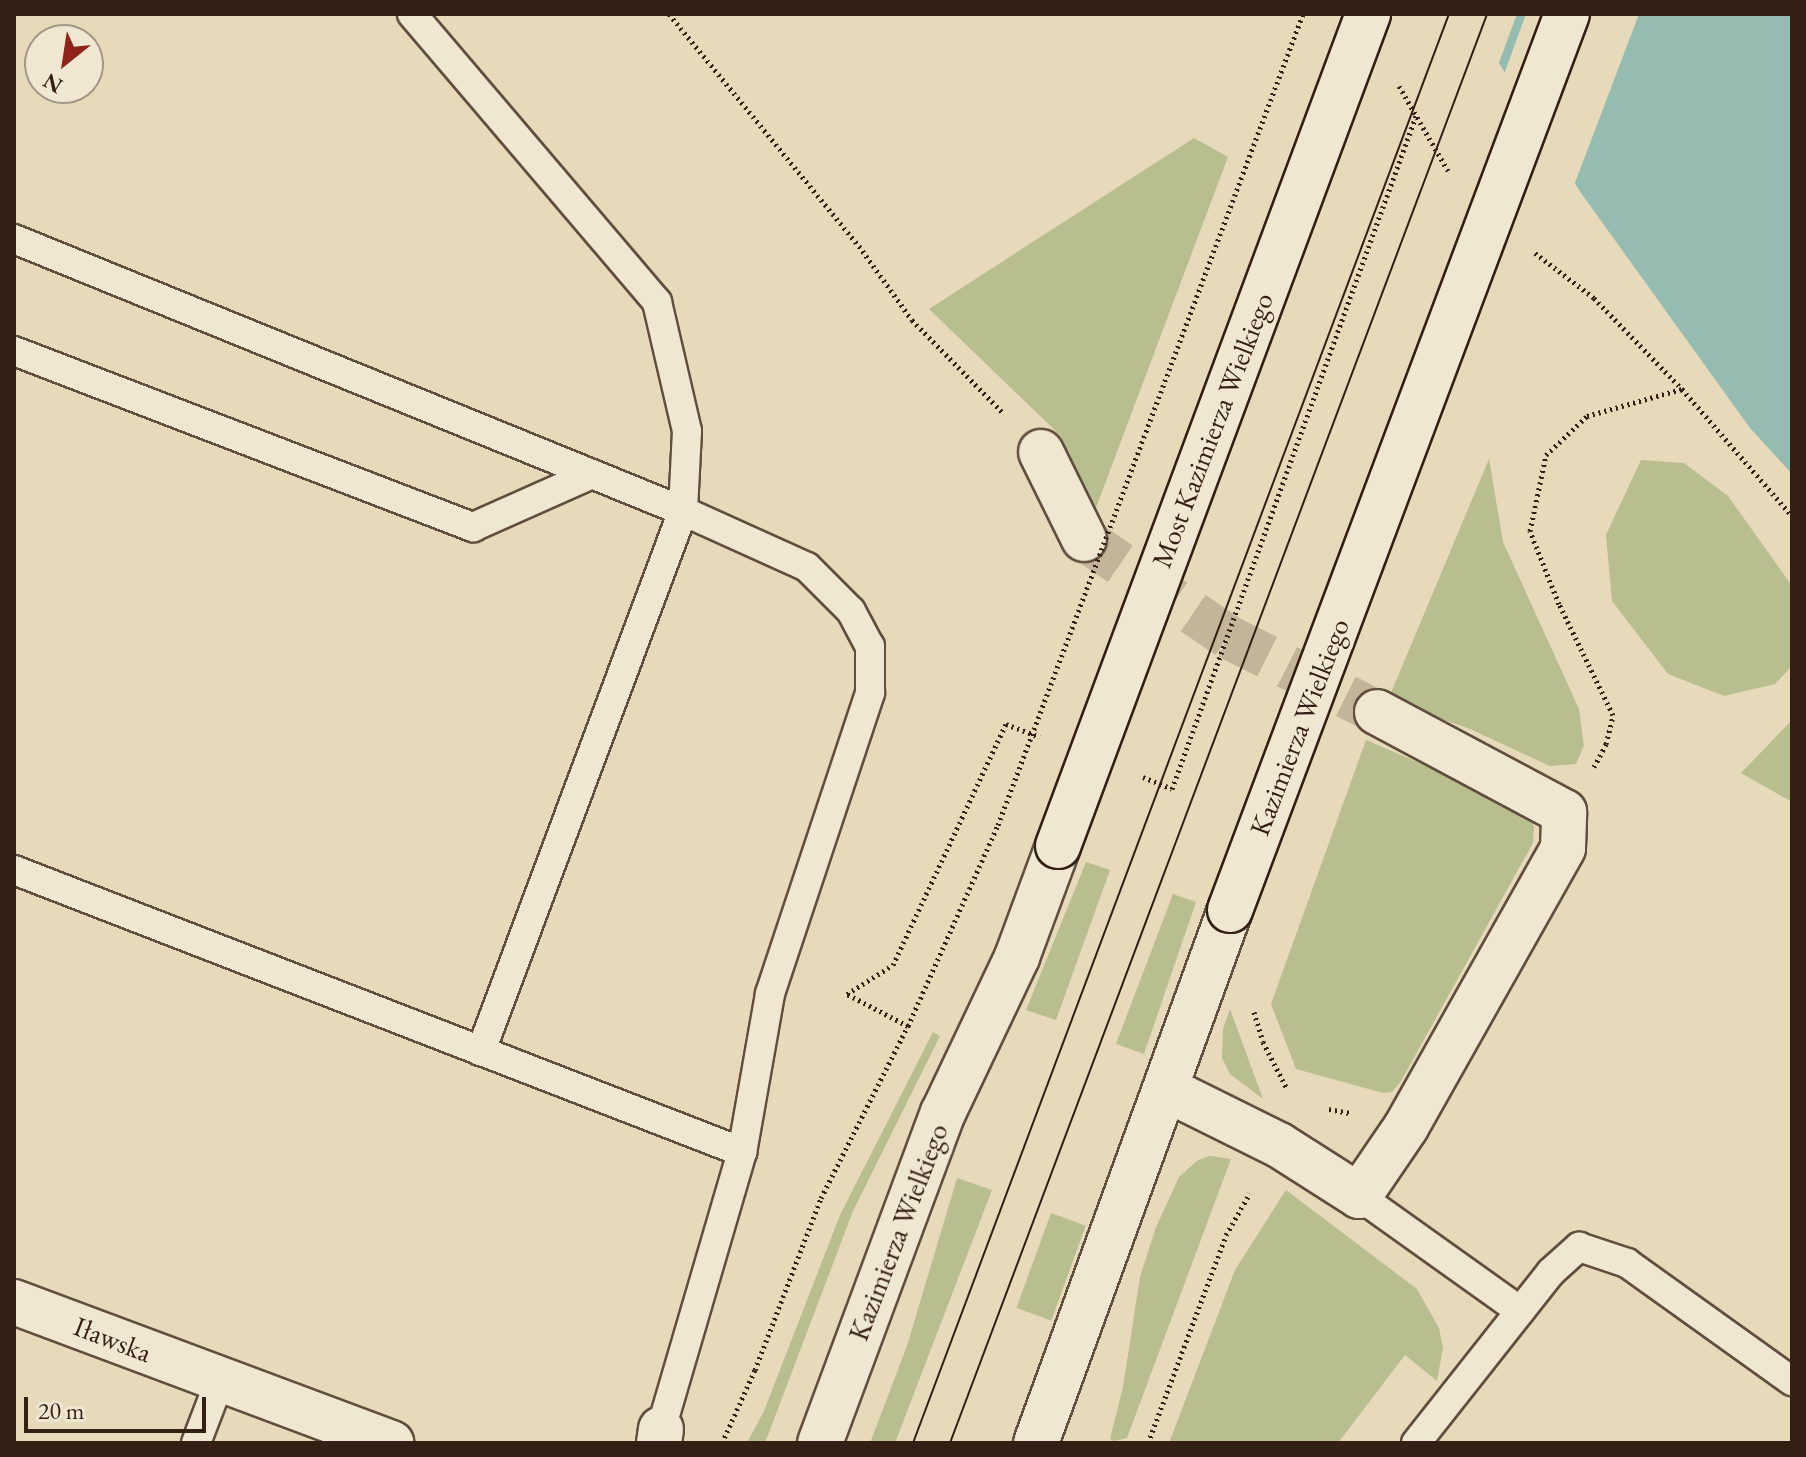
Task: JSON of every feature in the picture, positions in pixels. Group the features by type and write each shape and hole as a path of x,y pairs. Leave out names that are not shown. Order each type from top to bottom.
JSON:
{"main road":[{"name":"Most Kazimierza Wielkiego","path":"1058,846 1368,14"},
{"name":"Kazimierza Wielkiego","path":"1036,1443 1230,910 1567,14"},
{"path":"1041,452 1084,539"},
{"path":"1166,1089 1279,1145 1359,1196 1406,1127 1563,848 1564,812 1377,712"},
{"name":"Kazimierza Wielkiego","path":"820,1443 943,1113 1017,957 1058,846"},
{"name":"Iławska","path":"14,1302 391,1443"}],"lane":[{"path":"412,14 657,302 687,431 683,511 481,1051"},
{"path":"14,239 683,511 807,567 851,611 870,646 870,693 770,994 742,1152 660,1436"},
{"path":"14,351 473,527 592,474"},
{"path":"14,870 742,1152"},
{"path":"1359,1196 1520,1311"},
{"path":"1416,1443 1551,1272 1579,1247 1627,1263 1792,1381"},
{"path":"196,1443 220,1380"}],"path":[{"path":"669,14 859,246 912,320 1041,452"},
{"path":"722,1443 755,1370 821,1198 908,1026 998,825 1303,14"},
{"path":"1394,78 1452,177"},
{"path":"1172,789 1416,116"},
{"path":"1524,245 1594,298 1682,389 1792,516"},
{"path":"1564,812 1606,744 1613,715 1559,604 1530,531 1546,455 1587,416 1682,389"},
{"path":"908,1026 847,994 893,965 1006,724"},
{"path":"1254,1003 1254,1015 1263,1042 1286,1088 1295,1096"},
{"path":"1148,1443 1226,1235 1253,1187"}],"green space":[{"path":"1194,138 1228,157 1094,513 1061,436 929,309"},
{"path":"1489,459 1503,542 1579,709 1584,746 1576,764 1550,766 1470,729 1388,700"},
{"path":"1641,460 1684,463 1728,496 1792,586 1792,666 1775,684 1724,696 1668,674 1612,601 1606,535"},
{"path":"1792,720 1792,802 1741,773"},
{"path":"1366,740 1522,807 1534,826 1533,843 1401,1081 1392,1092 1383,1093 1296,1069 1271,1004"},
{"path":"1086,862 1110,870 1056,1020 1026,1010"},
{"path":"1173,894 1196,902 1144,1054 1116,1044"},
{"path":"1230,1009 1263,1099 1230,1074 1222,1058 1223,1029"},
{"path":"933,1032 940,1036 853,1211 765,1443 747,1443 764,1411 840,1215"},
{"path":"1210,1156 1231,1159 1127,1438 1114,1441 1110,1439 1123,1387 1140,1277 1156,1227 1179,1177 1198,1160"},
{"path":"957,1178 992,1190 895,1443 870,1443 907,1346"},
{"path":"1286,1190 1417,1289 1439,1328 1443,1348 1437,1381 1405,1355 1338,1443 1169,1443 1235,1270"},
{"path":"1051,1213 1086,1226 1051,1321 1016,1308"}],"water":[{"path":"1468,14 1792,14 1792,474 1750,428 1581,193"}],"pier":[{"path":"1517,14 1497,68 1464,16"},
{"path":"1526,14 1639,14 1573,188 1503,77"}],"tunnel":[{"path":"1084,539 1228,637 1377,712"}],"tram line":[{"path":"913,1443 1449,14"},
{"path":"950,1443 1487,14"}]}
